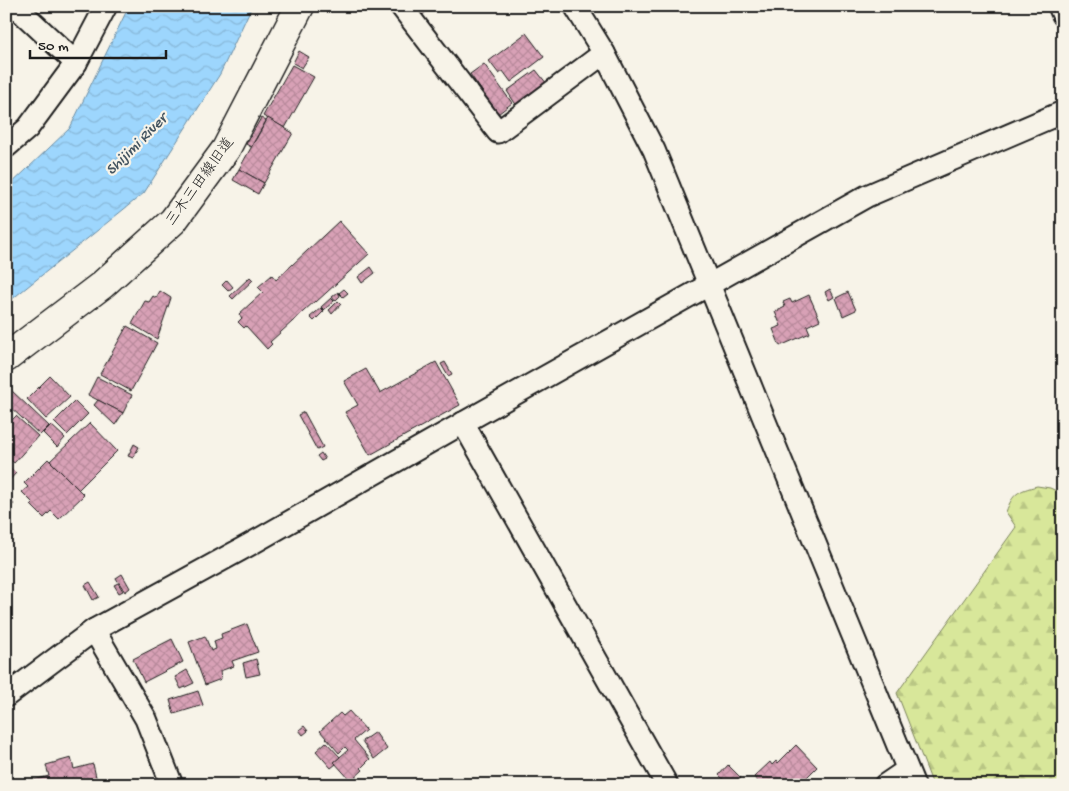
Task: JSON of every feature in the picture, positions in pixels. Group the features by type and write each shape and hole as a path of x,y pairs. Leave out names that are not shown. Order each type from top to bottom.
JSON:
{"street":[{"path":"16,6 76,63"},
{"path":"6,147 28,128 76,63 106,6"},
{"name":"三木三田線旧道","path":"6,358 102,285 173,221 226,149 300,6"},
{"path":"401,6 498,132 604,53"},
{"path":"576,6 604,53 654,150 910,777 886,785"},
{"path":"1059,6 1063,15"},
{"path":"6,696 94,630 249,545 867,196 1063,112"},
{"path":"464,423 667,785"},
{"path":"94,630 146,719 172,785"}],"green space":[{"path":"1037,486 1050,488 1063,494 1063,785 933,785 897,693 1016,527 1006,512 1011,501 1021,491"}],"water":[{"name":"Shijimi River","path":"129,6 252,6 220,74 144,193 6,304 6,189 70,128"}],"building":[{"path":"415,6 434,6 422,15"},
{"path":"526,33 544,57 511,82 503,71 499,74 489,61"},
{"path":"299,51 309,57 302,68 293,63"},
{"path":"484,64 512,103 498,114 470,74"},
{"path":"292,65 314,77 285,128 263,116"},
{"path":"536,70 547,84 517,106 507,91"},
{"path":"261,118 266,121 251,147 246,144"},
{"path":"268,118 293,133 264,183 239,169"},
{"path":"239,169 264,183 258,194 233,180"},
{"path":"339,221 369,254 270,342 272,344 267,349 246,326 244,328 238,322 242,318 239,314 263,292 258,287 272,275 276,280"},
{"path":"371,267 375,273 362,283 358,277"},
{"path":"250,277 253,280 233,299 230,296"},
{"path":"227,280 233,287 228,291 222,285"},
{"path":"344,289 348,293 343,297 339,293"},
{"path":"830,289 834,297 829,300 825,292"},
{"path":"160,291 171,298 157,339 132,324 145,301 149,302 153,296 156,298"},
{"path":"338,292 340,296 335,301 332,297"},
{"path":"848,292 856,310 843,316 836,298"},
{"path":"809,295 820,320 807,326 810,333 780,346 773,329 781,326 775,312 785,307 783,302 790,299 792,303"},
{"path":"331,298 334,301 324,310 321,307"},
{"path":"338,301 341,304 332,314 329,310"},
{"path":"321,308 324,311 314,321 310,317"},
{"path":"127,326 157,343 131,391 100,374"},
{"path":"436,362 460,405 370,455 345,412 358,405 344,381 366,369 380,393"},
{"path":"445,362 452,374 448,376 441,364"},
{"path":"50,376 70,397 46,419 27,399"},
{"path":"97,377 132,395 123,413 88,395"},
{"path":"11,390 49,426 40,435 6,403 6,392"},
{"path":"98,400 123,413 115,425 94,405"},
{"path":"75,401 88,414 67,435 54,422"},
{"path":"304,412 323,447 317,450 298,415"},
{"path":"16,416 38,436 14,463 6,456 6,426"},
{"path":"90,423 117,451 78,490 50,461"},
{"path":"51,425 65,438 57,447 43,433"},
{"path":"134,444 139,447 133,458 128,456"},
{"path":"321,453 325,459 321,461 317,456"},
{"path":"48,459 84,495 59,519 51,511 44,518 31,505 33,503 22,492 28,487 24,483"},
{"path":"6,464 16,473 6,484"},
{"path":"6,497 14,504 6,512"},
{"path":"122,574 130,588 125,592 116,578"},
{"path":"90,582 99,597 93,600 85,585"},
{"path":"118,583 123,591 119,593 114,585"},
{"path":"247,624 258,652 232,661 234,666 220,671 221,679 205,685 189,642 205,636 211,651 216,649 214,641 222,638 221,634"},
{"path":"172,639 183,662 144,682 133,659"},
{"path":"256,659 260,674 246,677 243,663"},
{"path":"187,670 194,683 181,689 175,677"},
{"path":"198,691 203,705 174,714 170,700"},
{"path":"349,711 366,730 354,740 370,759 361,768 363,770 351,781 334,762 348,750 345,747 339,753 320,731 340,713 343,716"},
{"path":"304,726 308,731 303,735 299,730"},
{"path":"375,732 387,749 374,759 362,741"},
{"path":"326,742 340,757 331,768 316,751"},
{"path":"796,745 817,767 799,785 761,785 754,777 770,762 772,765 776,761 778,763"},
{"path":"71,758 74,769 93,764 97,781 85,785 27,785 26,782 49,776 46,765"},
{"path":"728,765 741,778 734,785 729,785 719,775"},
{"path":"157,778 160,785 142,785"}]}
